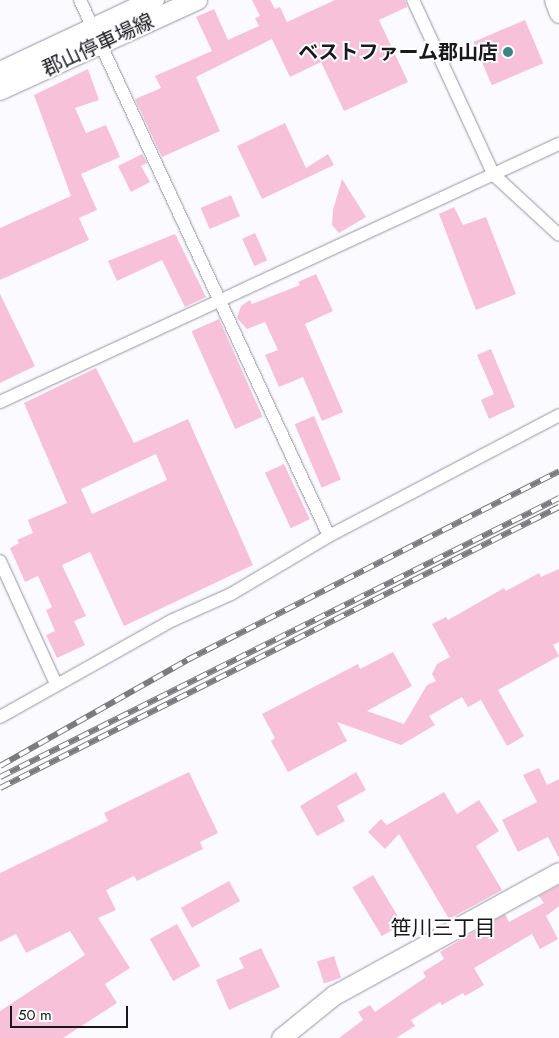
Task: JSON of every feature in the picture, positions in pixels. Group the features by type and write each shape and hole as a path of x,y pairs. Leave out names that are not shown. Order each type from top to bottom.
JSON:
{"main road":[{"name":"郡山停車場線","path":"0,90 97,36 154,0"},
{"name":"郡山停車場線","path":"0,72 196,0"},
{"path":"554,0 559,13"},
{"path":"281,1038 334,995 559,872"}],"street":[{"path":"80,0 329,536"},
{"path":"413,0 494,175 559,235"},
{"path":"0,402 221,302 559,144"},
{"path":"0,718 56,684 173,620 231,594 329,536 559,415"},
{"path":"0,561 56,684"}],"building":[{"path":"252,0 270,0 275,9 280,7 287,22 335,0 405,0 407,7 379,20 408,82 344,111 321,62 290,77 272,39 196,77 220,131 162,157 135,99 161,88 155,76 212,51 196,17 214,9 228,40 259,26 255,18 260,16"},
{"name":"ベストファーム郡山店","path":"525,20 543,63 492,85 473,42"},
{"path":"88,69 99,100 75,108 86,133 106,125 120,157 81,174 97,210 79,218 89,240 0,280 0,228 71,196 34,95"},
{"path":"285,123 306,168 328,154 334,165 262,199 237,146"},
{"path":"142,154 147,163 141,166 150,182 131,192 118,166"},
{"path":"342,179 366,217 339,233 332,225 333,210"},
{"path":"231,195 240,216 210,229 201,208"},
{"path":"454,207 463,225 486,217 516,294 476,310 439,214"},
{"path":"255,233 267,260 254,266 242,239"},
{"path":"175,234 206,297 185,307 162,260 117,281 108,261"},
{"path":"316,274 333,311 305,324 343,412 322,421 303,377 279,387 265,355 278,350 265,322 247,329 237,318 241,306 250,300 252,304 300,285 298,282"},
{"path":"0,294 35,366 0,383"},
{"path":"219,319 263,417 235,429 192,331"},
{"path":"491,349 515,407 489,419 481,400 494,394 477,355"},
{"path":"96,368 134,443 188,419 253,565 124,626 90,552 62,565 86,616 74,621 85,645 57,658 46,635 55,631 46,610 52,607 38,576 25,582 10,548 19,543 17,540 33,533 28,520 67,503 24,403","holes":["156,454 167,480 92,514 81,489"]},
{"path":"314,416 341,480 322,488 295,424"},
{"path":"284,464 310,519 291,528 265,473"},
{"path":"559,569 559,642 553,645 559,656 498,690 524,736 507,746 481,700 468,707 462,697 429,716 435,725 401,745 337,722 347,741 288,772 271,741 275,738 262,714 358,664 360,669 393,652 412,686 367,711 404,724 427,685 436,681 432,674 437,664 450,657 432,624 446,617 448,620 504,588 506,591 539,573 541,577"},
{"path":"539,768 547,785 559,779 559,858 548,837 518,852 502,820 537,802 523,775"},
{"path":"189,772 218,833 200,842 203,849 137,881 134,876 106,890 116,910 98,918 130,968 105,984 117,1003 63,1038 0,1038 0,1011 85,955 70,931 26,953 16,934 0,942 0,873 108,821 104,813"},
{"path":"356,772 366,790 337,806 345,821 317,836 300,806"},
{"path":"444,792 457,814 479,800 499,831 476,846 502,890 449,919 399,834 385,849 368,832 381,819 387,825"},
{"path":"373,875 402,924 382,936 352,887"},
{"path":"229,881 240,901 192,928 181,908"},
{"path":"559,885 559,906 546,916 558,939 540,949 532,934 474,968 484,985 465,996 463,993 442,1005 440,1002 411,1020 415,1026 396,1038 339,1038 363,1020 358,1012 370,1005 375,1012 426,977 423,972 444,959 440,952 505,914 509,922 544,903 539,896"},
{"path":"177,924 200,966 173,981 150,939"},
{"path":"261,948 280,987 229,1010 216,980 244,968 239,958"},
{"path":"334,956 341,978 324,983 317,962"}],"railway":[{"path":"0,766 187,660 559,471"},
{"path":"0,777 559,498"},
{"path":"0,788 559,507"}],"place":[{"name":"ベストファーム郡山店","path":"508,52"}],"district":[{"name":"笹川三丁目","path":"443,928"}]}
